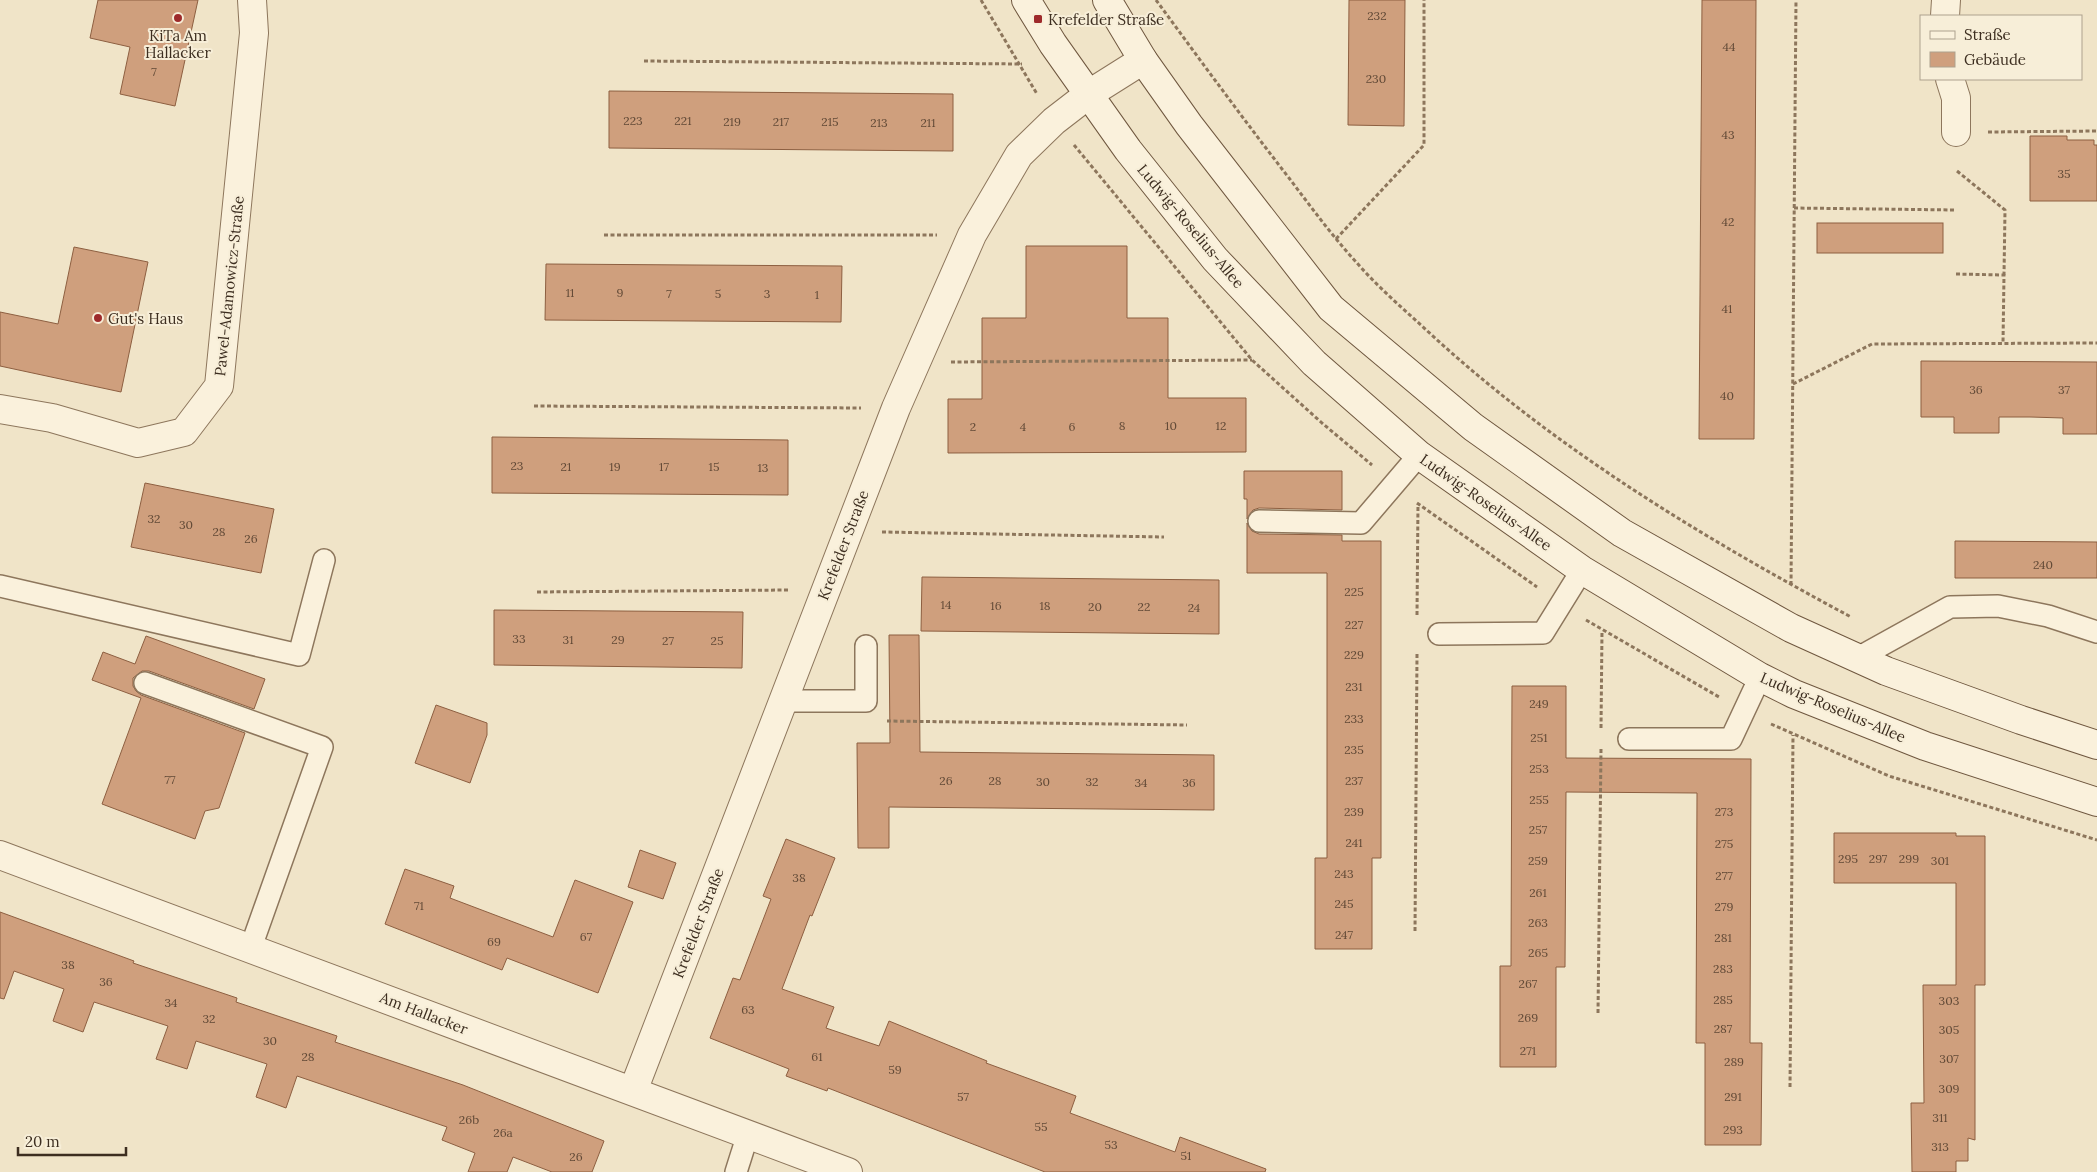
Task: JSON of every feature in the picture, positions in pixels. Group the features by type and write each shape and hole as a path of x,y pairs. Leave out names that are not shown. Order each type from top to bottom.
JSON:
{"street":[{"name":"Pawel-Adamowicz-Straße","path":"0,409 52,418 138,443 184,432 219,386 254,33 252,0"},
{"name":"Ludwig-Roselius-Allee","path":"1026,0 1128,150 1215,259 1314,363 1419,455 1582,570 1760,677 1794,694 1925,746 2097,802"},
{"path":"1107,0 1143,60 1189,125 1331,308 1473,427 1622,533 1791,628 1902,677 2097,745"},
{"path":"1946,0 1946,15"},
{"name":"Krefelder Straße","path":"633,1091 896,408 972,235 1018,155 1054,121 1089,94 1143,60"},
{"path":"1950,80 1956,98 1956,132"},
{"name":"Am Hallacker","path":"0,854 848,1172"}],"lane":[{"path":"1259,522 1361,523 1419,455"},
{"path":"0,586 299,655 324,560"},
{"path":"1439,634 1543,632 1582,570"},
{"path":"1858,658 1950,608 1998,606 2048,616 2097,632"},
{"path":"783,701 866,701 866,646"},
{"path":"1629,739 1731,740 1760,677"},
{"path":"144,683 322,747 251,947"},
{"path":"736,1172 748,1134"}],"path":[{"path":"644,61 1020,64 981,0"},
{"path":"1156,0 1244,120 1336,240 1366,272 1455,358 1551,435 1631,490 1791,585 1893,639"},
{"path":"1336,240 1424,145 1424,0"},
{"path":"1791,628 1796,0"},
{"path":"916,362 1252,360 1054,121"},
{"path":"1956,132 2097,132"},
{"path":"1957,171 2005,210 2003,343"},
{"path":"1794,208 1956,210"},
{"path":"604,235 972,235"},
{"path":"1956,274 2004,275"},
{"path":"1793,384 1872,344 2097,343"},
{"path":"534,406 896,408"},
{"path":"1417,623 1418,504"},
{"path":"849,531 1164,537"},
{"path":"537,592 826,590"},
{"path":"1601,729 1602,631 1744,711 1792,735 1889,776 2097,840"},
{"path":"1415,931 1417,652"},
{"path":"884,721 1187,725"},
{"path":"1790,1087 1792,735"},
{"path":"1598,1013 1601,748"}],"building":[{"path":"98,0 198,0 175,106 120,94 130,47 90,38"},
{"path":"1349,0 1405,0 1404,126 1348,125"},
{"path":"1702,0 1756,0 1754,439 1699,439"},
{"path":"609,91 953,94 953,151 609,148"},
{"path":"2030,136 2067,136 2067,140 2094,140 2094,145 2097,145 2097,201 2030,201"},
{"path":"1817,223 1943,223 1943,253 1817,253"},
{"path":"1026,246 1127,246 1127,318 1168,318 1168,398 1246,398 1246,452 948,453 948,399 982,399 982,318 1026,318"},
{"name":"Gut's Haus","path":"74,247 148,262 121,392 0,366 0,312 58,324"},
{"path":"546,264 842,266 841,322 545,320"},
{"path":"1921,361 2097,362 2097,434 2063,434 2063,418 2030,417 1999,417 1999,433 1954,433 1954,417 1921,417"},
{"path":"492,437 788,440 788,495 492,493"},
{"path":"1244,471 1342,471 1342,510 1259,508 1253,510 1247,519 1247,499 1244,499"},
{"path":"145,483 274,509 261,573 131,547"},
{"path":"1247,523 1252,531 1259,534 1342,535 1342,541 1381,541 1381,858 1372,858 1372,949 1315,949 1315,858 1327,858 1327,573 1247,573"},
{"path":"1955,541 2097,542 2097,578 1955,578"},
{"path":"922,577 1219,580 1219,634 921,631"},
{"path":"494,610 743,612 742,668 494,665"},
{"path":"889,635 919,635 920,752 1214,755 1214,810 889,807 889,848 858,848 857,743 890,743"},
{"path":"146,636 265,679 254,709 149,671 142,671 133,678 133,686 141,695 245,733 219,808 205,811 195,839 102,804 141,698 92,680 103,652 135,664"},
{"path":"1512,686 1566,686 1566,758 1751,759 1750,1043 1762,1043 1761,1145 1705,1145 1705,1043 1696,1043 1697,793 1566,792 1565,967 1556,967 1556,1067 1500,1067 1500,966 1511,966"},
{"path":"436,705 487,723 487,735 470,783 415,763"},
{"path":"1834,833 1956,833 1956,836 1985,836 1985,985 1975,985 1975,1140 1968,1138 1968,1161 1956,1161 1956,1172 1912,1172 1911,1103 1924,1103 1923,985 1956,985 1956,883 1834,883"},
{"path":"786,839 835,858 812,916 810,915 782,989 834,1007 826,1028 879,1046 889,1021 987,1061 986,1063 1076,1096 1070,1113 1175,1152 1180,1137 1266,1169 1265,1172 1045,1172 828,1088 827,1091 786,1076 789,1069 710,1038 733,978 740,980 771,899 763,896"},
{"path":"640,850 676,863 663,899 628,887"},
{"path":"405,869 454,886 450,898 553,937 575,880 633,902 598,993 507,958 502,970 385,924"},
{"path":"0,912 134,961 133,963 237,998 236,1002 337,1036 335,1042 463,1085 604,1141 592,1172 552,1172 513,1157 507,1172 468,1172 475,1153 442,1140 447,1127 297,1076 286,1108 256,1097 267,1064 196,1041 187,1069 156,1059 168,1026 94,1002 83,1032 53,1021 64,989 14,971 4,999 0,998"}],"place":[{"name":"KiTa Am Hallacker","path":"178,18"},
{"name":"Krefelder Straße","path":"1038,19"},
{"name":"Gut's Haus","path":"98,318"}]}
